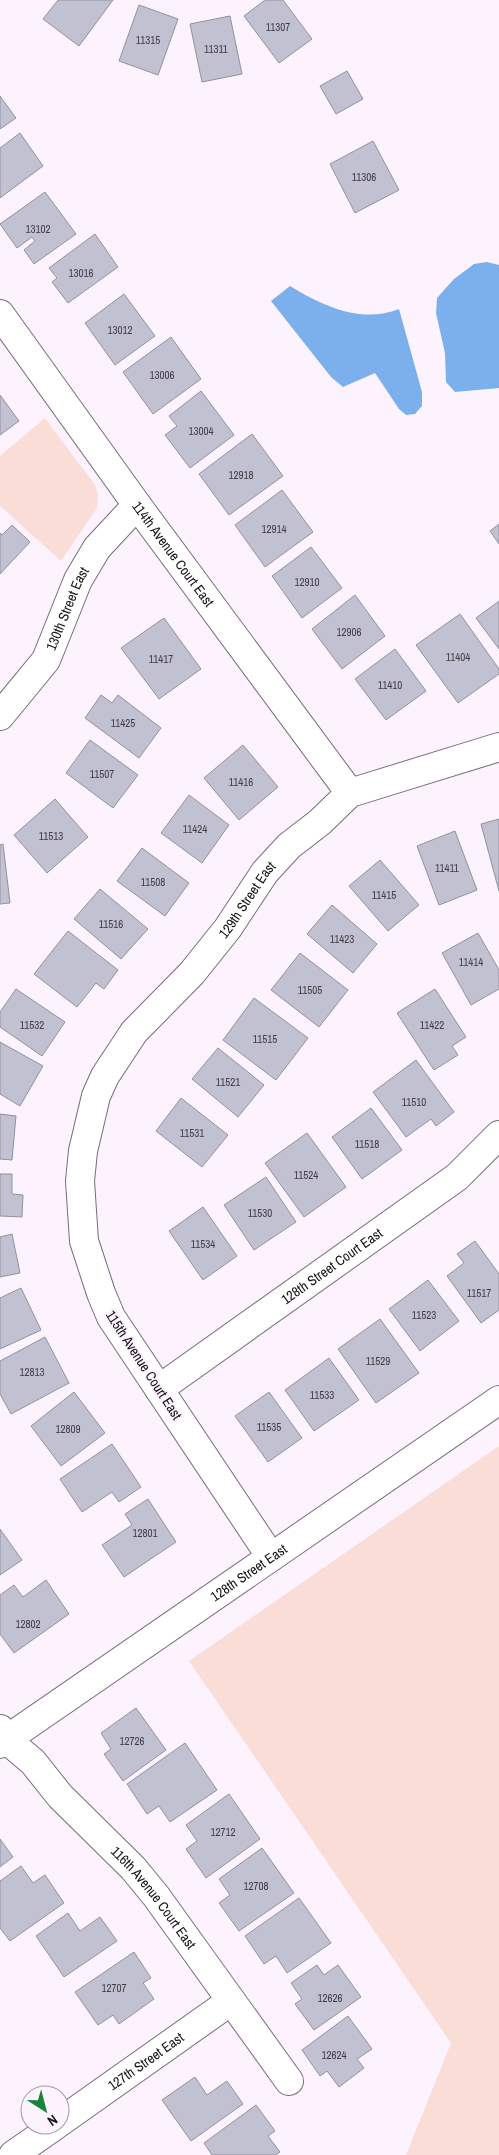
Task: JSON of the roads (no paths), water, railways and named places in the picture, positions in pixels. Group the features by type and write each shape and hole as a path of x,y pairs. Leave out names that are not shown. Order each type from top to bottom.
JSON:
{"street":[{"name":"114th Avenue Court East","path":"0,314 137,505 350,793"},
{"name":"130th Street East","path":"0,716 46,660 78,580 97,548 137,505"},
{"name":"129th Street East","path":"83,1151 96,1096 105,1076 134,1032 192,973 228,928 265,872 289,846 320,822 350,793 499,747"},
{"name":"128th Street Court East","path":"159,1389 457,1176 499,1135"},
{"name":"115th Avenue Court East","path":"83,1151 80,1182 84,1241 101,1293 112,1317 270,1557"},
{"name":"128th Street East","path":"2,1738 499,1400"},
{"name":"116th Avenue Court East","path":"2,1738 33,1762 60,1796 133,1868 156,1896 289,2081"},
{"name":"127th Street East","path":"70,2115 231,2001"},
{"path":"13,2155 42,2135"}],"water":[{"path":"487,262 499,265 499,388 455,392 446,382 445,353 436,313 437,298 454,279 474,264"},
{"path":"290,286 329,306 357,314 371,315 399,309 422,392 422,406 415,414 406,415 399,409 375,373 343,387 331,377 271,301"}]}
